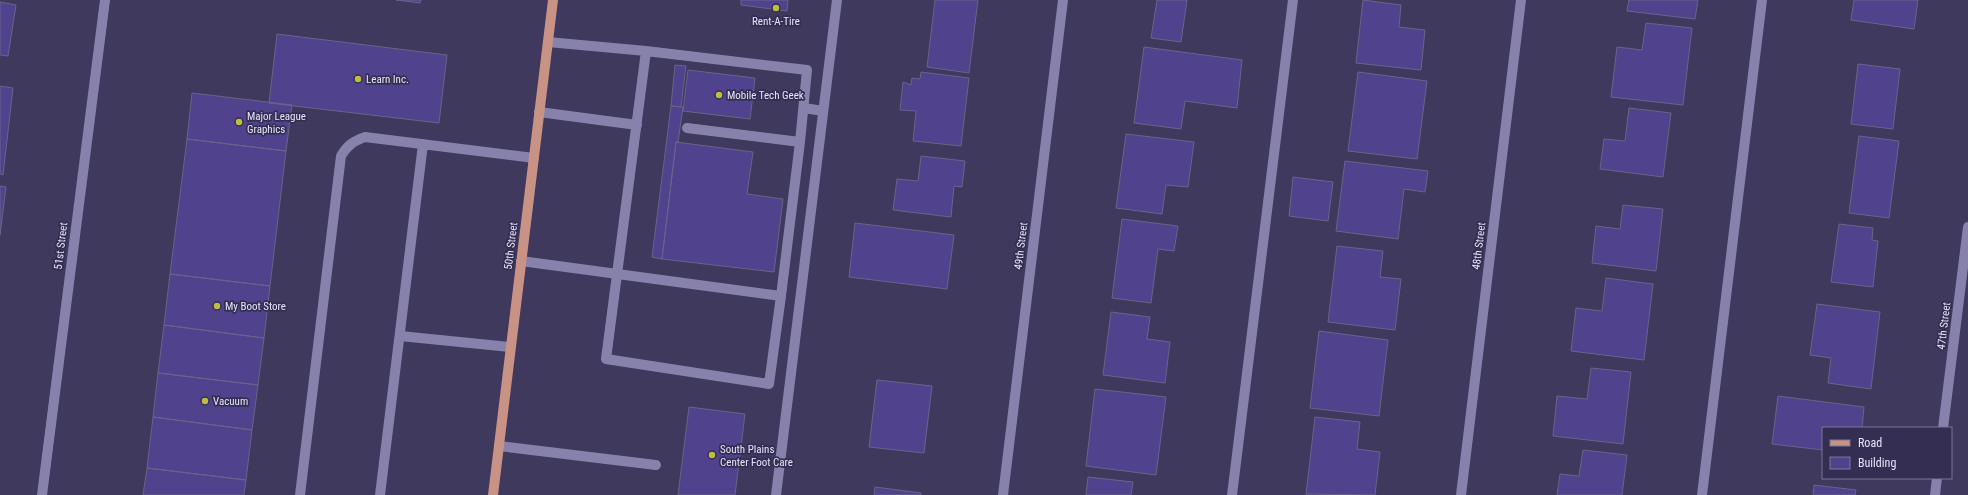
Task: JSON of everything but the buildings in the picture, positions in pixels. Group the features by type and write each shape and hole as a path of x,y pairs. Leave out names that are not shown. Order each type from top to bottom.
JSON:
{"main road":[{"name":"50th Street","path":"493,495 553,0"}],"street":[{"name":"51st Street","path":"42,495 105,0"},
{"path":"776,495 836,0"},
{"name":"49th Street","path":"1003,495 1063,0"},
{"path":"1232,495 1293,0"},
{"name":"48th Street","path":"1461,495 1521,0"},
{"path":"1702,495 1762,0"},
{"path":"548,42 646,51 807,70 800,142 770,384 606,359 646,51"},
{"path":"804,108 823,111"},
{"path":"539,112 636,125"},
{"path":"687,128 800,142"},
{"path":"300,495 341,156 346,148 354,140 365,137 534,158"},
{"path":"380,495 423,144"},
{"name":"47th Street","path":"1944,427 1968,227"},
{"path":"521,262 781,296"},
{"path":"777,329 796,331"},
{"path":"400,336 510,347"},
{"path":"499,446 656,465"},
{"path":"1935,495 1937,479"}],"place":[{"name":"Rent-A-Tire","path":"776,8"},
{"name":"Learn Inc.","path":"358,79"},
{"name":"Mobile Tech Geek","path":"719,95"},
{"name":"Major League Graphics","path":"239,122"},
{"name":"My Boot Store","path":"217,306"},
{"name":"Vacuum","path":"205,401"},
{"name":"South Plains Center Foot Care","path":"712,455"}]}
